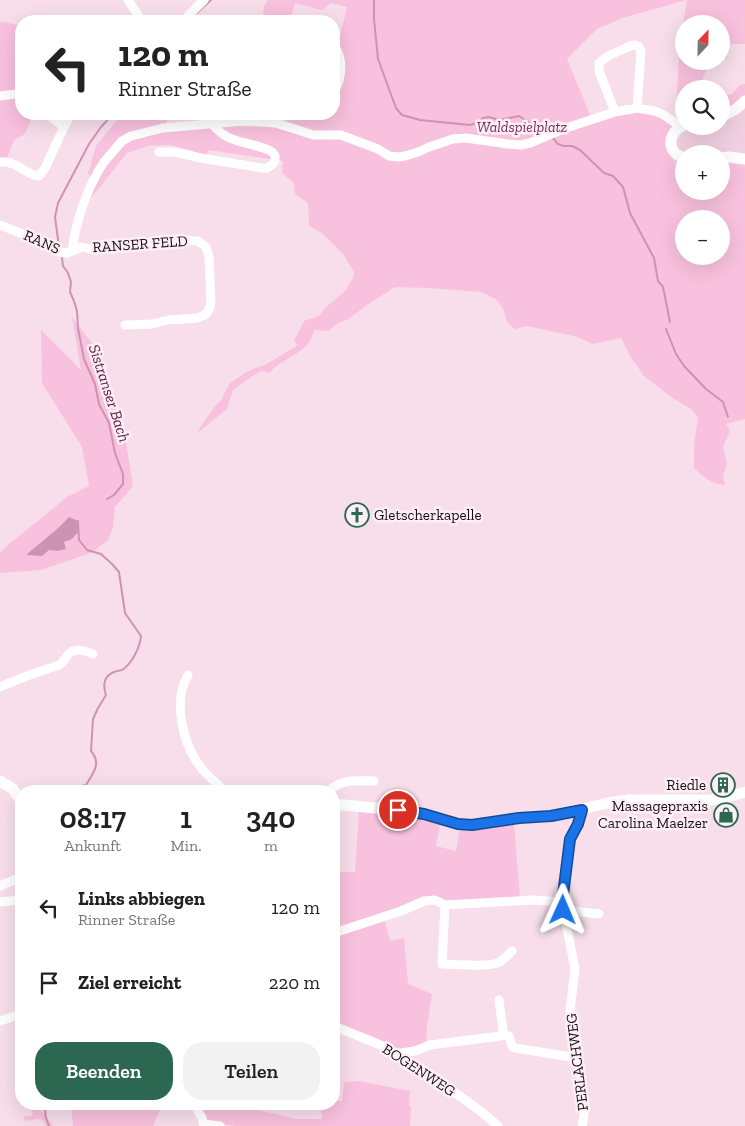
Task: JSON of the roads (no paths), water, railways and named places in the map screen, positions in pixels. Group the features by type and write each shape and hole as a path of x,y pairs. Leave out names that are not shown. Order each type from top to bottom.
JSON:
{"main road":[{"path":"730,113 745,101"},
{"path":"675,134 670,144 675,154"},
{"path":"730,157 745,159"},
{"path":"0,781 15,792"},
{"path":"340,805 406,811 458,824 472,825 519,818 551,816 630,800 708,800 745,792"}],"street":[{"path":"128,0 138,15"},
{"path":"189,15 204,0"},
{"path":"615,112 599,70 599,64 608,56 632,45 639,47 641,52 637,108"},
{"path":"340,58 340,74"},
{"path":"0,96 15,94"},
{"path":"266,122 296,129 313,136 341,135 378,149 389,156 398,157 453,139 466,138 521,145 615,112 637,108 655,111 675,122"},
{"path":"56,120 64,126"},
{"path":"1,162 20,167 34,176 39,176 45,168 68,120"},
{"path":"266,122 270,120"},
{"name":"RANS","path":"0,225 60,252 67,253 72,251 74,234 90,188 104,163 126,138 163,128 244,121 266,122"},
{"path":"159,152 180,153 248,167 267,168 275,161 273,152 224,136 212,123"},
{"name":"RANSER FELD","path":"72,251 82,247 94,250 117,244 183,240 198,241 206,247 209,257 211,299 210,306 205,315 198,318 168,320 152,324 125,325"},
{"path":"0,687 59,665 74,651 80,650 92,654"},
{"path":"188,675 181,692 182,722 186,738 199,764 218,785"},
{"path":"337,785 346,782 374,781"},
{"name":"PERLACHWEG","path":"582,810 578,824 570,839 563,906 575,970 570,1007 584,1095 582,1126"},
{"path":"0,886 15,880"},
{"path":"340,931 424,901 436,900 445,905 533,900 549,901 598,914"},
{"path":"0,902 15,901"},
{"path":"445,905 442,964 496,964 512,951"},
{"path":"499,1000 503,1029 502,1035"},
{"path":"0,1021 15,1016"},
{"name":"BOGENWEG","path":"340,1028 376,1043 394,1054 410,1067 456,1094 498,1126"},
{"path":"394,1054 415,1051 430,1045 502,1035 509,1036 514,1048 578,1058"},
{"path":"197,1110 204,1125 220,1126"}],"waterway":[{"name":"Sistranser Bach","path":"197,13 211,0"},
{"path":"374,0 378,59 396,108 402,115 420,120 470,125 479,122 483,118 489,117 499,120 519,116 547,132"},
{"name":"Sistranser Bach","path":"59,247 55,217 58,203 89,144 107,120"},
{"path":"552,137 558,144 572,146 580,150 604,173 613,176 623,187 630,213 654,258 658,281 663,287 670,322"},
{"name":"Sistranser Bach","path":"62,258 63,266 71,282 70,292 77,311 84,359 95,384 99,404 109,423 115,453 123,474 123,484 114,495 107,499"},
{"path":"666,329 676,354 684,366 706,389 723,402 728,417"},
{"name":"Sistranser Bach","path":"78,521 79,540 87,550 101,554 119,572 125,613 141,636 137,650 129,664 122,670 110,674 106,679 104,688 106,695 93,719 91,751 96,764 94,772 86,785"},
{"name":"Sistranser Bach","path":"45,1110 49,1126"}],"place":[{"name":"Gletscherkapelle","path":"357,515"},
{"name":"Riedle","path":"723,785"},
{"name":"Massagepraxis Carolina Maelzer","path":"726,815"}],"park label":[{"name":"Waldspielplatz","path":"522,127"}]}
